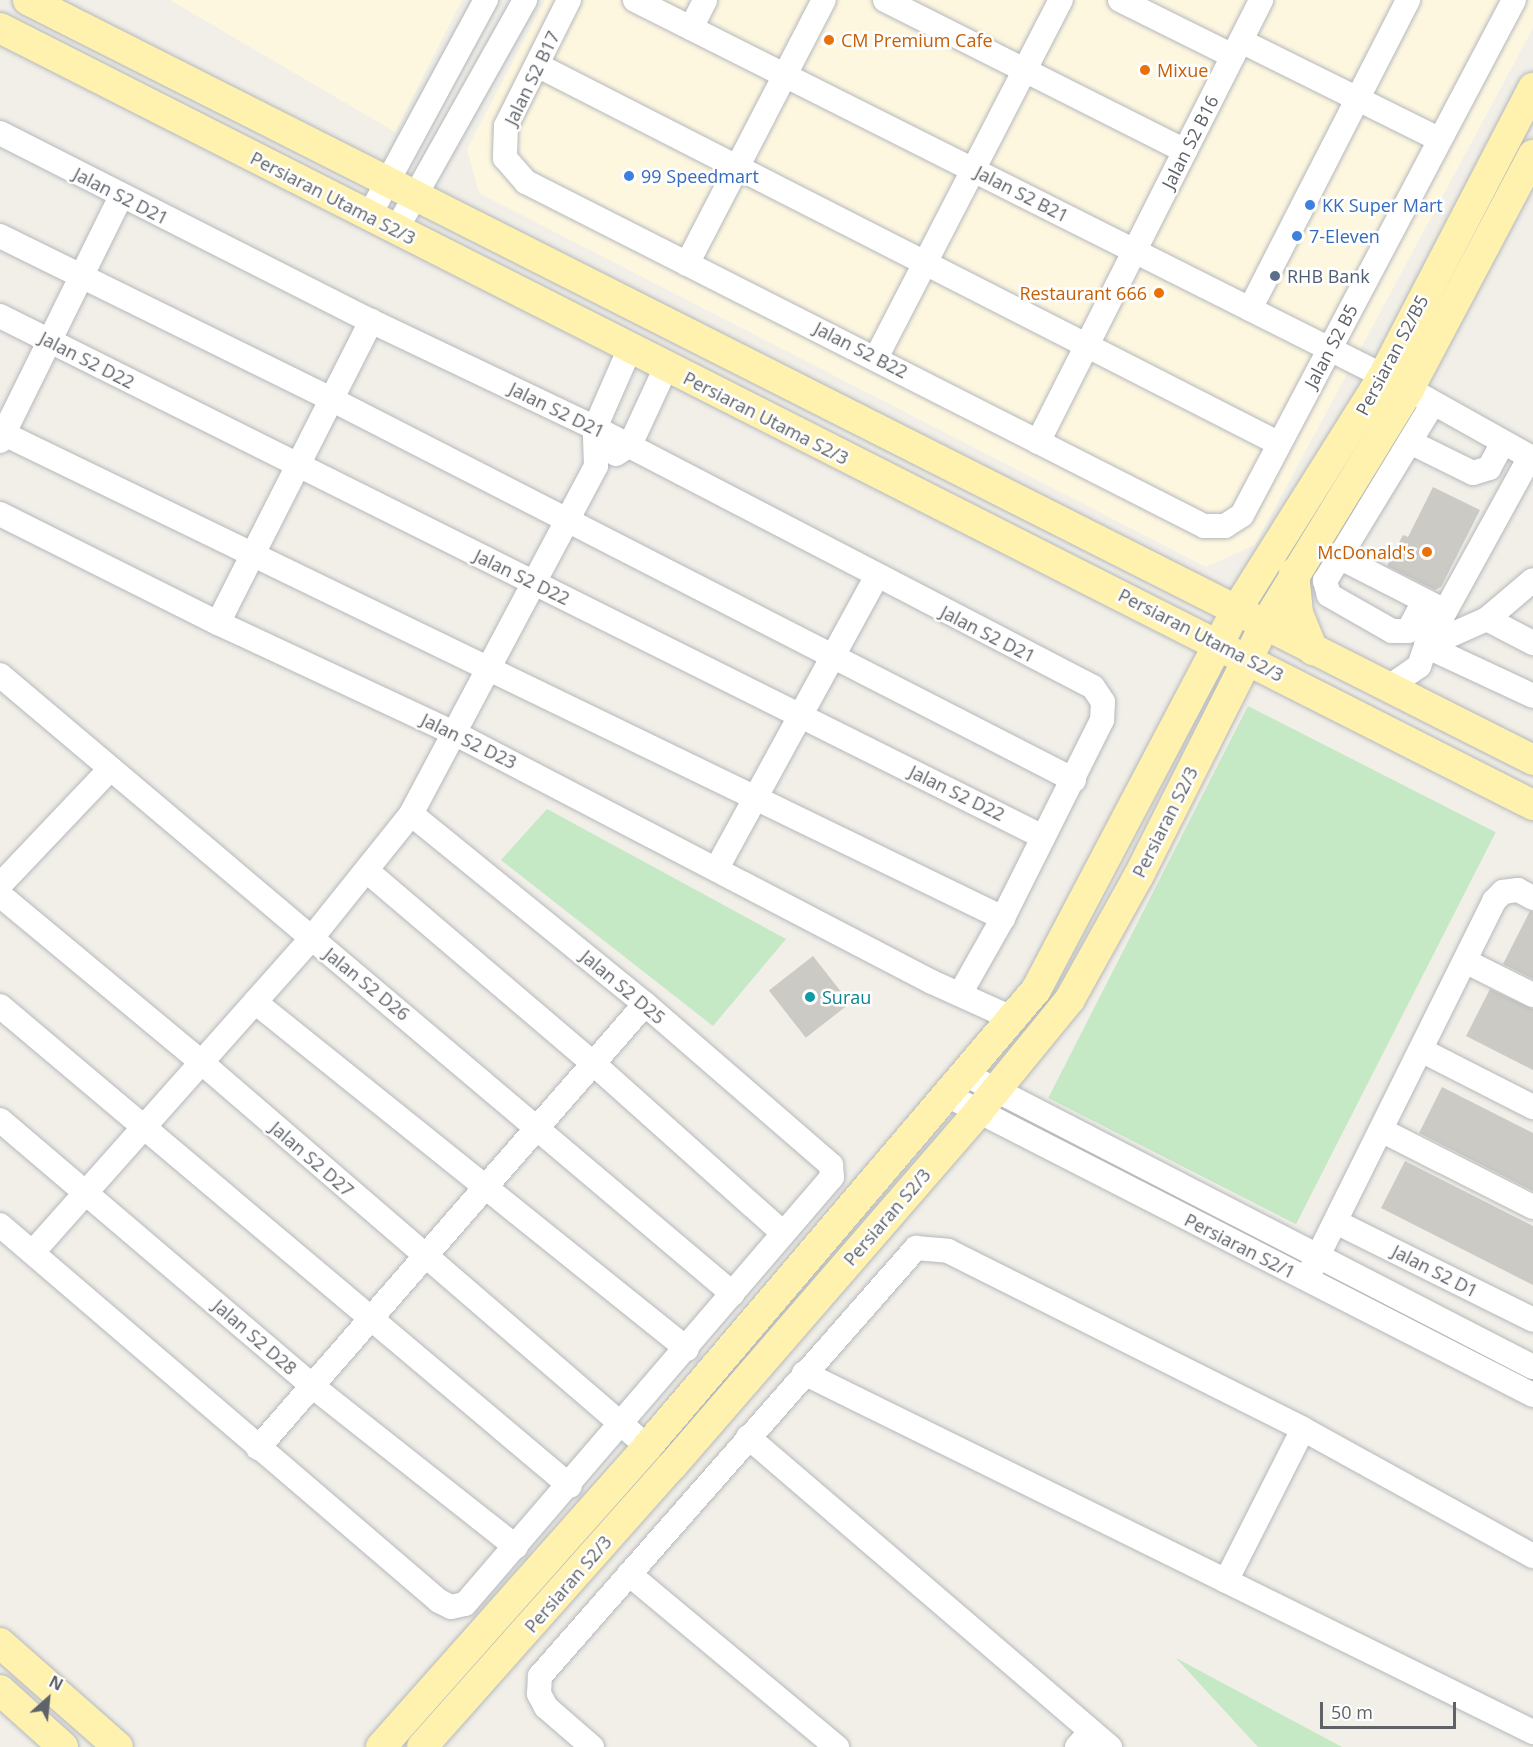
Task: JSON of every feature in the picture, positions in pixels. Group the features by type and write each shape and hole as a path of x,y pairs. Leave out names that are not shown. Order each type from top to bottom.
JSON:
{"main road":[{"name":"Persiaran Utama S2/3","path":"28,0 1198,594 1533,760"},
{"name":"Persiaran Utama S2/3","path":"0,28 629,350 1247,658 1533,806"},
{"name":"Persiaran S2/B5","path":"381,1747 647,1447 1014,1019 1080,913 1218,644 1258,573 1408,390 1533,88"},
{"name":"Persiaran S2/B5","path":"1264,626 1294,573 1408,390 1533,155"},
{"path":"1198,594 1226,592 1258,573"},
{"path":"1294,573 1298,613 1312,650"},
{"name":"Persiaran S2/3","path":"422,1747 670,1467 986,1101 1070,999 1090,968 1264,626"},
{"path":"0,1643 118,1747"},
{"path":"0,1690 63,1747"}],"street":[{"path":"369,216 486,0"},
{"path":"396,230 525,0"},
{"name":"Jalan S2 B17","path":"505,158 506,126 569,0"},
{"name":"Jalan S2 B21","path":"635,0 1250,309 1408,390 1530,457 1434,606"},
{"path":"691,28 705,0"},
{"path":"687,264 824,0"},
{"path":"885,0 1185,151"},
{"path":"876,357 1061,0"},
{"path":"1120,0 1354,99 1438,139"},
{"name":"Jalan S2 B16","path":"1038,442 1261,0"},
{"path":"1250,309 1354,99 1408,0"},
{"name":"Jalan S2 B5","path":"1225,526 1242,515 1438,139 1514,0"},
{"path":"537,65 1278,443"},
{"name":"Jalan S2 D21","path":"0,133 371,321 630,445 876,577 1093,687 1103,702 1102,720 1074,780"},
{"name":"Jalan S2 B22","path":"505,158 526,182 876,357 1204,526 1225,526"},
{"path":"121,196 1,436 1003,918"},
{"path":"0,236 331,399 1074,780 1003,918 960,994"},
{"name":"Jalan S2 D22","path":"0,316 1043,837"},
{"path":"218,623 371,321"},
{"path":"33,1252 311,939 411,814 596,466 595,428 629,350"},
{"path":"596,466 630,445 666,368"},
{"path":"1408,390 1410,442 1325,581 1329,595 1392,631 1408,631 1434,606"},
{"path":"1410,442 1473,473 1489,468 1503,443"},
{"name":"Jalan S2 D23","path":"0,514 218,623 454,733 932,982 1014,1019"},
{"path":"1339,557 1434,606"},
{"path":"717,868 876,577"},
{"path":"1425,646 1487,619 1533,580"},
{"path":"1388,688 1419,666 1434,606"},
{"path":"1487,619 1533,643"},
{"path":"1425,646 1533,696"},
{"name":"Jalan S2 D26","path":"0,675 109,770 539,1126 733,1294"},
{"path":"0,885 109,770"},
{"name":"Jalan S2 D25","path":"411,814 645,1004 831,1165 832,1177 783,1233"},
{"path":"0,1225 439,1601 451,1607 465,1604 623,1425 783,1233 594,1064 367,871"},
{"path":"1306,1279 1494,901 1503,892 1518,890 1533,898"},
{"name":"Jalan S2 D27","path":"0,895 201,1062 670,1467"},
{"path":"1465,960 1533,995"},
{"path":"255,1002 687,1349"},
{"path":"258,1448 311,1385 427,1258 645,1004"},
{"path":"0,1006 570,1486"},
{"path":"1421,1050 1533,1107"},
{"name":"Persiaran S2/1","path":"956,1084 1306,1279 1533,1395"},
{"name":"Persiaran S2/1","path":"986,1101 1318,1256 1533,1367"},
{"name":"Jalan S2 D28","path":"0,1120 311,1385 516,1547"},
{"path":"1381,1130 1533,1207"},
{"name":"Jalan S2 D1","path":"1336,1221 1533,1320"},
{"path":"592,1747 546,1707 539,1694 540,1676 916,1248 948,1251 1303,1429 1533,1556"},
{"path":"804,1373 1533,1732"},
{"path":"1226,1581 1303,1429"},
{"path":"748,1437 1084,1739 1110,1747"},
{"path":"629,1574 837,1747"}],"shaded area":[{"path":"170,0 462,0 395,132"},
{"path":"545,0 1533,0 1533,28 1255,545 1206,567 479,193 467,149"}],"green space":[{"path":"1248,706 1496,832 1296,1224 1048,1098"},
{"path":"547,809 786,939 713,1026 501,860"},
{"path":"1176,1658 1342,1747 1258,1747"}],"building":[{"name":"McDonald's","path":"1433,487 1480,510 1441,587 1435,590 1387,566 1403,535 1408,537"},
{"path":"1530,911 1533,912 1533,979 1503,964"},
{"name":"Surau","path":"813,956 850,1003 806,1038 769,990"},
{"path":"1490,989 1533,1009 1533,1070 1466,1036"},
{"path":"1442,1087 1533,1133 1533,1191 1419,1133"},
{"path":"1405,1161 1533,1226 1533,1285 1381,1208"}],"place":[{"name":"CM Premium Cafe","path":"829,40"},
{"name":"Mixue","path":"1145,70"},
{"name":"99 Speedmart","path":"629,176"},
{"name":"KK Super Mart","path":"1310,205"},
{"name":"7-Eleven","path":"1297,236"},
{"name":"RHB Bank","path":"1275,276"},
{"name":"Restaurant 666","path":"1159,293"},
{"name":"McDonald's","path":"1427,552"},
{"name":"Surau","path":"810,997"}]}
